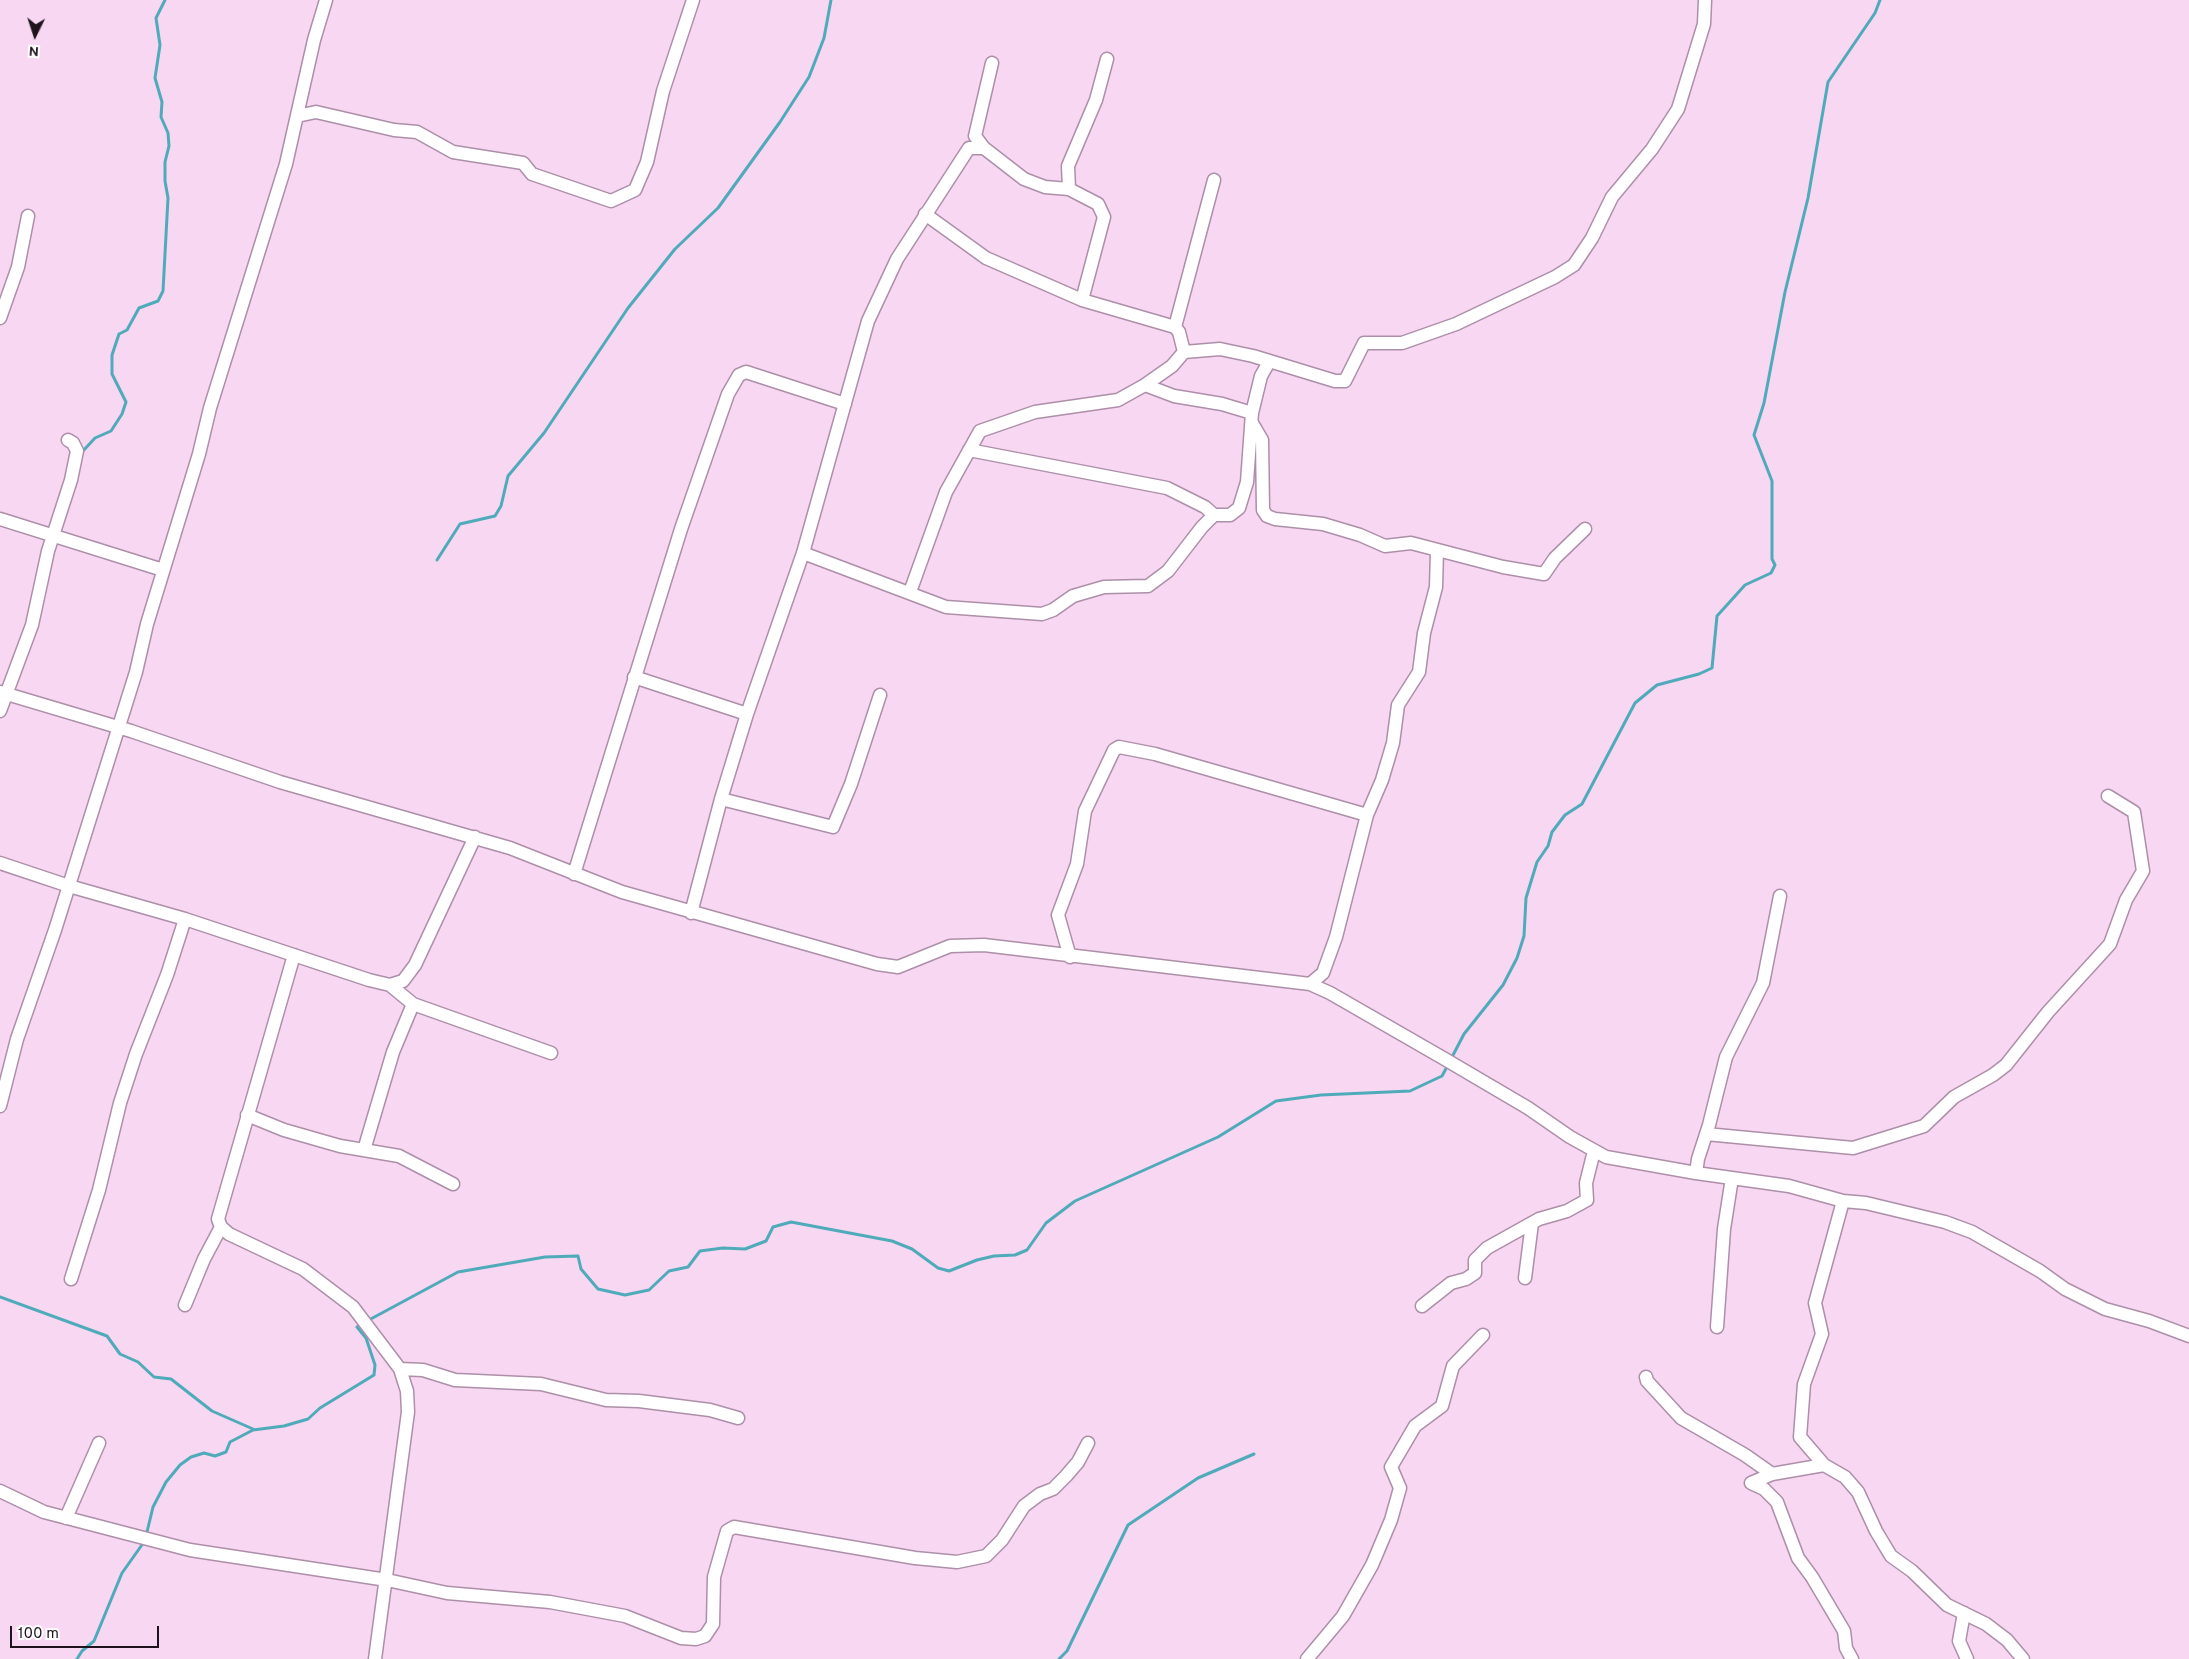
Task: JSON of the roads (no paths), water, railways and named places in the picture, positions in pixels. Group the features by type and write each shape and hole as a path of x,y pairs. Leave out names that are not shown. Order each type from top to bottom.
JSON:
{"street":[{"path":"0,1106 17,1039 102,785 136,672 147,624 199,454 210,408 259,255 298,116 314,40 326,0"},
{"path":"298,116 316,112 394,130 417,132 453,152 523,163 532,174 611,201 636,190 647,162 663,91 693,0"},
{"path":"910,592 946,492 980,431 1035,412 1118,400 1145,385 1172,366 1184,352 1220,349 1345,381 1364,343 1402,343 1456,324 1555,277 1574,265 1592,238 1612,197 1652,149 1678,109 1704,24 1705,0"},
{"path":"1070,189 1068,166 1096,100 1107,60"},
{"path":"691,913 721,799 747,714 803,553 868,321 898,259 975,136 992,63"},
{"path":"975,136 984,148 1024,179 1044,187 1070,189 1098,204 1104,217 1082,300"},
{"path":"969,148 984,148"},
{"path":"1175,327 1214,180"},
{"path":"925,214 986,258 1082,300 1175,327 1179,332 1184,352"},
{"path":"0,318 18,267 28,216"},
{"path":"803,553 946,607 1042,614 1053,610 1073,596 1104,587 1148,586 1168,571 1202,527 1214,515 1230,514 1239,508 1248,482 1252,418 1261,376 1269,362"},
{"path":"574,874 693,493 728,394 739,375 746,372 844,404"},
{"path":"1145,385 1174,396 1222,404 1252,418 1262,440 1263,510 1267,516 1275,519 1323,524 1360,535 1385,546 1411,543 1544,574 1555,558 1585,528"},
{"path":"0,711 3,693 32,625 48,551 71,480 77,451 68,440"},
{"path":"969,450 1167,488 1205,507 1214,515"},
{"path":"0,520 163,570"},
{"path":"1310,984 1323,973 1336,937 1367,815 1382,780 1393,743 1398,705 1419,672 1424,633 1436,587 1437,550"},
{"path":"634,677 747,714"},
{"path":"3,693 118,727 280,782 510,848 622,892 877,964 898,967 950,946 984,945 1070,957 1310,984 1330,993 1443,1058 1606,1157 1696,1173 1789,1186 1844,1201 1866,1203 1945,1222 1972,1232 2040,1271 2065,1289 2105,1309 2149,1321 2189,1336"},
{"path":"721,799 833,827 851,784 880,695"},
{"path":"1070,957 1058,915 1077,864 1085,811 1114,750 1119,747 1156,754 1367,815"},
{"path":"1706,1134 1853,1148 1924,1126 1954,1097 1993,1075 2006,1065 2048,1012 2110,944 2126,900 2143,871 2134,812 2108,796"},
{"path":"0,863 69,886 185,919 369,980 390,984 403,981 415,965 475,837"},
{"path":"1696,1173 1698,1158 1726,1056 1763,983 1780,896"},
{"path":"72,1279 99,1190 120,1103 136,1054 167,976 185,919"},
{"path":"185,1306 204,1259 221,1227 219,1211 294,955"},
{"path":"390,984 413,1004 551,1053"},
{"path":"364,1150 393,1052 413,1004"},
{"path":"247,1116 284,1130 340,1146 399,1156 453,1184"},
{"path":"1422,1306 1451,1282 1466,1279 1475,1273 1474,1260 1487,1248 1532,1223 1567,1211 1586,1200 1586,1183 1594,1151"},
{"path":"1717,1327 1724,1229 1732,1178"},
{"path":"1844,1201 1815,1303 1822,1334 1804,1384 1800,1437 1824,1465 1845,1476 1858,1492 1876,1532 1891,1556 1912,1571 1947,1605 1986,1624 2007,1640 2023,1659"},
{"path":"1525,1278 1532,1223"},
{"path":"221,1227 229,1234 303,1269 353,1307 400,1369 407,1390 408,1412 376,1659"},
{"path":"1307,1659 1343,1616 1372,1565 1391,1520 1400,1488 1390,1467 1415,1426 1442,1406 1453,1366 1483,1334"},
{"path":"400,1369 423,1370 455,1380 541,1384 606,1400 639,1401 701,1409 738,1418"},
{"path":"1646,1377 1646,1381 1682,1418 1745,1454 1772,1474"},
{"path":"66,1518 99,1443"},
{"path":"0,1491 44,1512 190,1550 387,1580 448,1593 550,1602 626,1616 681,1638 696,1639 705,1636 713,1624 714,1577 727,1531 734,1527 915,1558 957,1562 986,1556 1002,1540 1024,1506 1040,1494 1053,1489 1066,1476 1078,1462 1088,1443"},
{"path":"1824,1465 1772,1474 1751,1482 1764,1489 1777,1502 1798,1558 1812,1576 1844,1630 1846,1648 1852,1659"},
{"path":"1964,1613 1959,1641 1967,1659"}],"waterway":[{"path":"82,452 95,438 111,431 122,414 126,402 112,374 112,355 119,334 127,330 139,308 158,301 163,291 168,198 165,181 165,162 169,146 168,133 161,117 162,102 155,78 160,45 156,18 165,0"},
{"path":"437,560 460,524 495,516 501,506 508,476 544,433 628,308 675,249 718,208 780,122 809,77 824,38 831,0"},
{"path":"1451,1059 1464,1034 1503,985 1517,958 1524,936 1526,898 1537,862 1548,846 1552,832 1565,815 1582,804 1635,703 1657,685 1699,674 1712,668 1717,616 1745,585 1771,573 1775,565 1772,559 1772,481 1754,435 1764,403 1785,292 1808,198 1828,82 1875,13 1880,0"},
{"path":"367,1321 458,1272 545,1257 578,1256 581,1269 598,1289 625,1295 649,1290 669,1271 688,1267 700,1251 723,1248 745,1249 766,1241 773,1227 791,1222 892,1241 912,1249 938,1268 949,1271 977,1260 994,1256 1015,1255 1027,1250 1046,1223 1075,1201 1218,1137 1276,1101 1321,1095 1410,1091 1442,1076 1448,1065"},
{"path":"0,1297 107,1336 120,1354 138,1362 154,1377 171,1379 212,1411 253,1429"},
{"path":"146,1536 153,1507 166,1482 180,1465 191,1457 204,1453 215,1456 226,1452 230,1442 253,1430 284,1426 308,1419 320,1408 374,1375 375,1365 366,1338 357,1327 362,1324"},
{"path":"1059,1659 1067,1651 1128,1525 1198,1478 1254,1454"},
{"path":"77,1659 82,1651 94,1641 122,1573 144,1542"}]}
